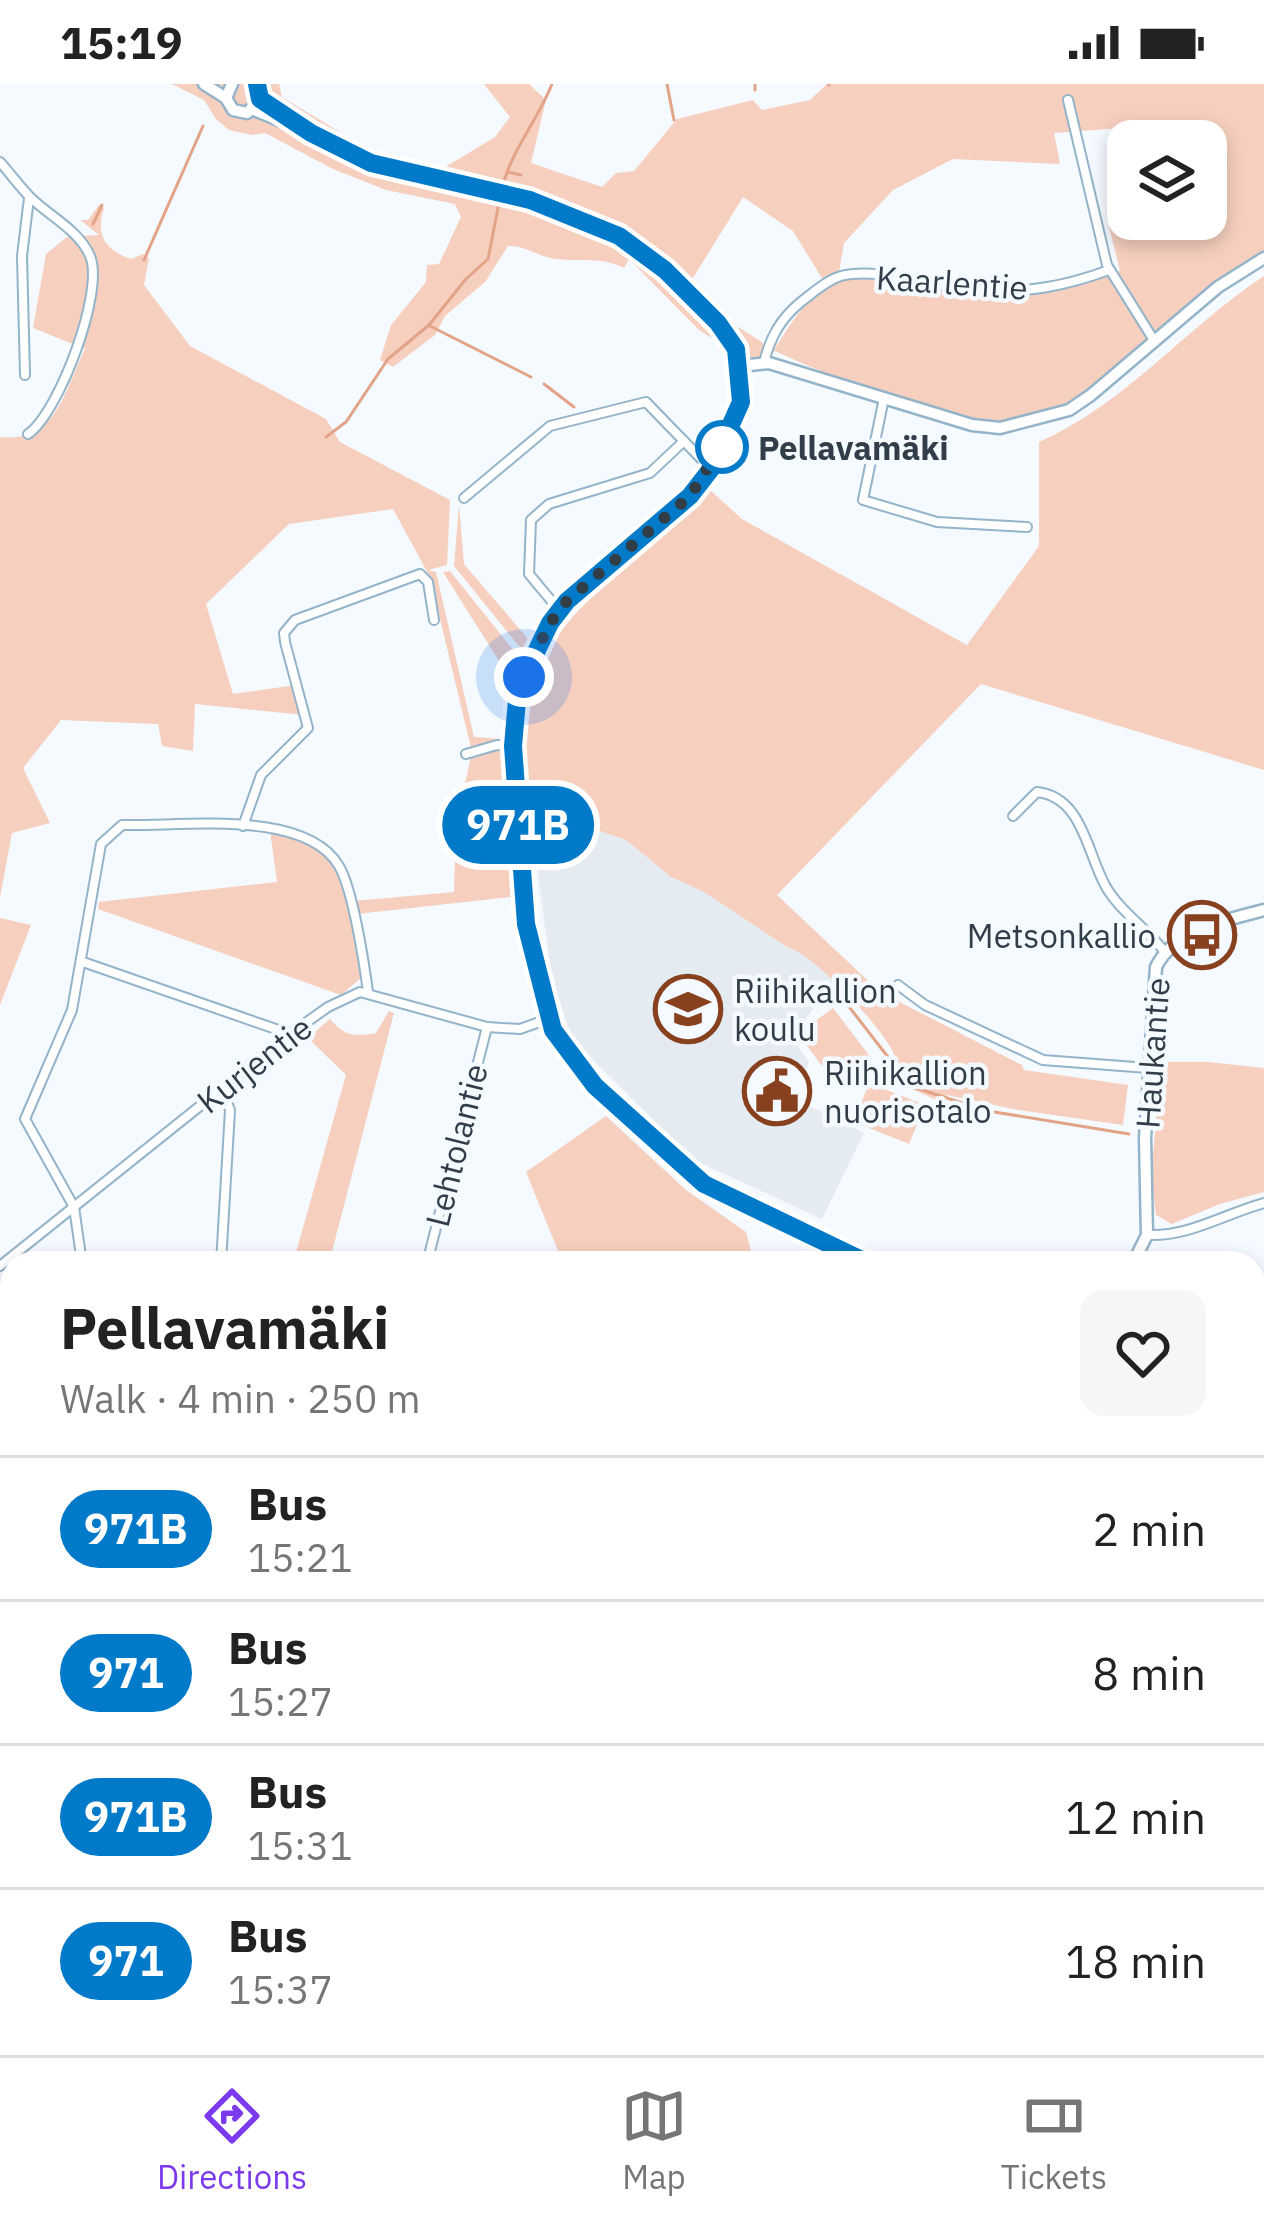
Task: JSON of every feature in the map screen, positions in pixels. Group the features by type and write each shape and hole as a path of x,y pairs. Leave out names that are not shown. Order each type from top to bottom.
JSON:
{"street":[{"path":"204,84 229,88 229,105 240,113 256,93 311,133 371,163 530,200 593,224 644,252 730,337 740,365 741,402 711,469 690,496 560,610 524,677 513,746 522,897 548,1019 595,1086 692,1176 844,1251"},
{"path":"1068,100 1109,270 1156,343"},
{"path":"0,162 29,196 84,245 92,260 93,280 75,358 42,424 28,434"},
{"path":"25,375 22,256 29,196"},
{"path":"740,365 764,363 972,424 1020,425 1069,410 1156,343 1218,287 1264,258"},
{"name":"Kaarlentie","path":"764,363 783,318 827,283 845,275 880,275 957,289 1028,291 1109,270"},
{"path":"884,398 862,500 937,523 1027,527"},
{"path":"464,498 550,426 646,402 711,469"},
{"path":"560,610 529,574 531,520 549,503 650,473 684,441"},
{"path":"243,826 261,775 308,728 285,642 288,626 420,574 428,582 434,620"},
{"path":"466,754 497,745 513,746"},
{"path":"1012,816 1037,792 1050,794 1072,809 1108,891 1164,951"},
{"path":"80,1251 74,1207 25,1119 72,1010 100,844 122,825 284,830 324,847 341,869 368,992 487,1028 520,1029 548,1019"},
{"name":"Haukantie","path":"1139,1251 1147,1235 1153,976 1164,951 1200,931 1264,910"},
{"path":"83,962 290,1034"},
{"path":"898,985 925,1005 1042,1060 1148,1068"},
{"name":"Kurjentie","path":"19,1251 290,1034 328,1006 368,992"},
{"name":"Lehtolantie","path":"430,1251 487,1028"},
{"path":"221,1251 230,1110 222,1090"},
{"path":"1147,1235 1180,1234 1229,1212 1264,1203"}],"shaded area":[{"path":"172,84 279,84 282,97 353,145 442,169 495,137 510,117 484,84 529,84 546,100 531,163 602,187 616,173 634,171 677,119 753,100 762,110 810,100 827,84 1264,84 1264,251 1202,295 1084,393 1050,411 1013,420 927,408 775,351 759,357 754,365 699,330 629,259 624,268 550,258 514,246 508,246 485,282 445,316 435,335 393,367 380,360 391,325 426,282 427,265 439,264 461,217 455,204 386,190 265,133 229,130 204,100","holes":["1107,120 1227,120 1227,240 1112,240 1120,271 1058,288 1000,294 955,292 880,278 850,279 826,288 808,303 774,350 724,318 688,286 743,197 793,231 823,280 839,272 844,243 893,190 953,159 1060,164 1054,133 1107,129"]},
{"path":"99,205 104,208 104,240 131,259 143,254 149,258 144,285 190,346 326,419 340,442 450,500 447,565 428,570 436,572 474,737 502,739 471,748 430,577 393,509 289,524 206,604 233,694 296,685 304,715 195,704 193,751 162,746 158,724 61,720 23,768 50,823 12,833 0,897 0,437 19,437 46,423 64,397 85,349 33,328 46,254 67,237 99,235 80,220 88,220"},
{"path":"1264,276 1264,770 981,684 777,895 880,992 1024,1070 1128,1085 1123,1125 947,1095 936,1100 899,1083 895,1057 876,1027 799,952 704,892 671,877 626,840 600,831 531,821 525,755 529,702 543,661 565,626 594,595 710,490 742,519 967,645 1039,546 1039,442 1100,407"},
{"path":"459,505 464,564 529,640 522,650 454,566"},
{"path":"450,571 518,656 511,680 443,572"},
{"path":"502,750 511,897 357,914 354,901 454,892 456,824 471,756"},
{"name":"Riihikallion koulu","path":"531,821 600,831 626,840 671,877 704,892 787,947 802,951 834,980 792,1038 809,1062 794,1098 864,1133 822,1219 694,1160 573,1040 552,980"},
{"path":"270,831 296,836 316,848 341,884 361,978 341,995 98,909 99,902 277,882"},
{"path":"0,918 31,925 0,1005"},
{"path":"833,1008 872,1059 837,1086 798,1034"},
{"path":"389,1011 394,1013 332,1251 296,1251 346,1075 308,1038 330,1019 350,1034 376,1033"},
{"path":"1153,1062 1264,1068 1264,1192 1172,1224 1156,1215 1151,1177 1159,1087 1154,1087"},
{"path":"869,1083 925,1105 909,1144 854,1122"},
{"path":"606,1116 686,1190 746,1232 751,1251 558,1251 526,1172"}],"waterway":[{"path":"502,189 552,84"},
{"path":"667,84 674,120"},
{"path":"755,84 755,90"},
{"path":"144,260 203,126"},
{"path":"508,172 521,175"},
{"path":"326,437 346,422 388,359 429,325 488,259 500,198"},
{"path":"93,224 102,205"},
{"path":"430,326 531,377"},
{"path":"544,384 574,407"},
{"path":"843,999 888,1057 894,1081 978,1108"},
{"path":"988,1111 1129,1134"}],"bus line":[{"name":"971B","path":"257,84 260,99 311,133 371,163 530,200 619,236 665,270 730,337 742,380 741,402 711,469 690,496 567,601 534,651 524,677 513,746 522,897 548,1019 595,1086 704,1184 843,1251"}],"place":[{"name":"Pellavamäki","path":"722,447"},
{"name":"Metsonkallio","path":"1202,935"},
{"name":"Riihikallion koulu","path":"688,1009"},
{"name":"Riihikallion nuorisotalo","path":"777,1091"}],"route":[{"path":"524,677 534,651 567,601 690,496 725,440 722,447"}]}
